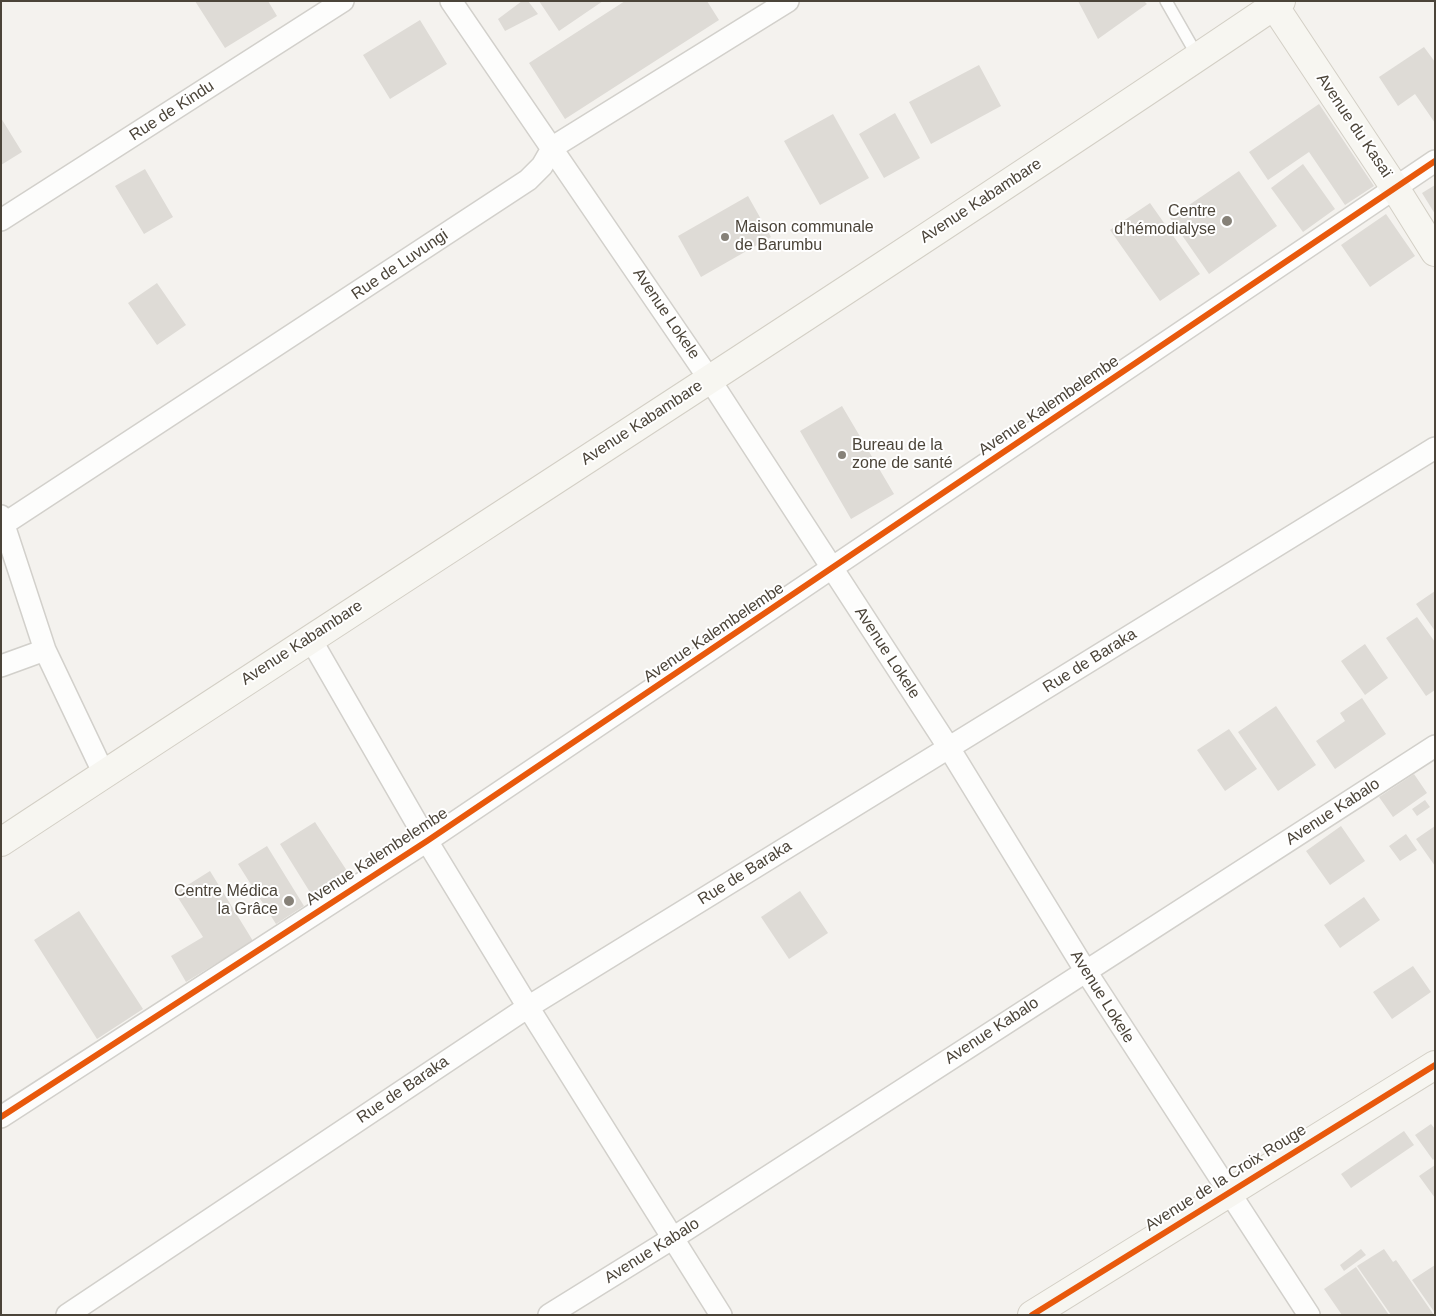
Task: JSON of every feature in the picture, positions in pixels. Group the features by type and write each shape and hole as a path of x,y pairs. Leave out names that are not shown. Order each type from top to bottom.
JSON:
{"main road":[{"name":"Avenue Kabambare","path":"1,842 310,638 710,380 1198,57 1275,3"},
{"name":"Avenue du Kasaï","path":"1275,3 1435,252"},
{"name":"Avenue de la Croix Rouge","path":"1032,1315 1435,1065"}],"street":[{"name":"Rue de Kindu","path":"1,220 343,1"},
{"name":"Avenue Lokele","path":"451,1 553,147 710,380 949,748 1085,970 1309,1315"},
{"name":"Rue de Luvungi","path":"3,520 528,180 542,166 553,147 788,1"},
{"name":"Avenue Kalembelembe","path":"1,1116 427,841 832,570 1435,161"},
{"name":"Rue de Baraka","path":"67,1315 528,1007 1435,448"},
{"path":"3,520 45,650 104,774"},
{"path":"310,638 427,841 528,1007 721,1315"},
{"path":"1,666 45,650"},
{"name":"Avenue Kabalo","path":"550,1315 673,1238 1085,970 1435,746"}],"lane":[{"path":"1166,1 1198,57"}],"building":[{"path":"195,1 268,1 277,16 225,48"},
{"path":"522,1 528,1 538,14 505,31 498,19"},
{"path":"539,1 603,1 559,31"},
{"path":"625,1 707,1 719,20 565,119 529,63"},
{"path":"1078,1 1144,1 1147,4 1098,39"},
{"path":"420,20 447,64 390,99 363,55"},
{"path":"1424,47 1435,62 1435,123 1415,94 1398,106 1379,77"},
{"path":"979,65 1001,106 931,144 909,102"},
{"path":"1319,104 1374,186 1345,205 1309,152 1268,180 1249,152"},
{"path":"895,113 920,158 884,178 859,134"},
{"path":"833,114 869,178 820,205 784,141"},
{"path":"1,118 22,152 1,165"},
{"path":"1303,164 1335,209 1303,232 1271,188"},
{"path":"145,169 173,217 144,234 115,186"},
{"path":"1239,171 1277,226 1209,274 1170,218"},
{"path":"1435,185 1435,214 1422,193"},
{"name":"Maison communale de Barumbu","path":"748,196 771,237 701,277 678,236"},
{"path":"1150,203 1200,274 1160,301 1110,230"},
{"path":"1386,214 1415,256 1370,287 1341,245"},
{"path":"157,283 186,325 157,345 128,303"},
{"path":"842,406 894,494 851,519 800,431"},
{"path":"1435,591 1435,631 1416,604"},
{"path":"1417,617 1435,642 1435,690 1426,696 1386,638"},
{"path":"1365,644 1388,678 1365,695 1341,661"},
{"path":"1362,698 1386,734 1335,769 1316,741 1345,721 1340,713"},
{"path":"1276,706 1316,765 1278,791 1238,732"},
{"path":"1229,729 1257,769 1225,791 1197,750"},
{"path":"1414,774 1427,793 1393,817 1379,797"},
{"path":"1425,800 1430,807 1417,816 1412,809"},
{"path":"315,822 349,874 313,897 280,844"},
{"path":"1341,826 1365,861 1330,885 1306,851"},
{"path":"1435,826 1435,866 1416,839"},
{"path":"1406,834 1417,850 1400,861 1389,846"},
{"path":"267,846 304,906 276,924 238,864"},
{"path":"210,871 253,941 186,982 171,956 203,937 175,893"},
{"path":"800,891 828,933 789,959 761,917"},
{"path":"1364,897 1380,920 1340,948 1324,925"},
{"path":"79,911 143,1009 97,1039 34,940"},
{"path":"1413,966 1431,992 1392,1019 1373,992"},
{"path":"1431,1124 1435,1129 1435,1158 1433,1160 1415,1135"},
{"path":"1404,1131 1414,1145 1351,1188 1341,1174"},
{"path":"1435,1165 1435,1198 1419,1176"},
{"path":"1361,1249 1366,1255 1344,1271 1340,1265"},
{"path":"1384,1249 1393,1262 1396,1260 1434,1315 1391,1315 1357,1266"},
{"path":"1435,1265 1435,1313 1412,1280"},
{"path":"1356,1267 1389,1315 1342,1315 1324,1289"}],"cycle path":[{"path":"1,1117 427,841 1435,161"},
{"path":"1032,1315 1435,1065"}],"place":[{"name":"Centre d'hémodialyse","path":"1227,221"},
{"name":"Maison communale de Barumbu","path":"725,237"},
{"name":"Bureau de la zone de santé","path":"842,455"},
{"name":"Centre Médica la Grâce","path":"289,901"}]}
